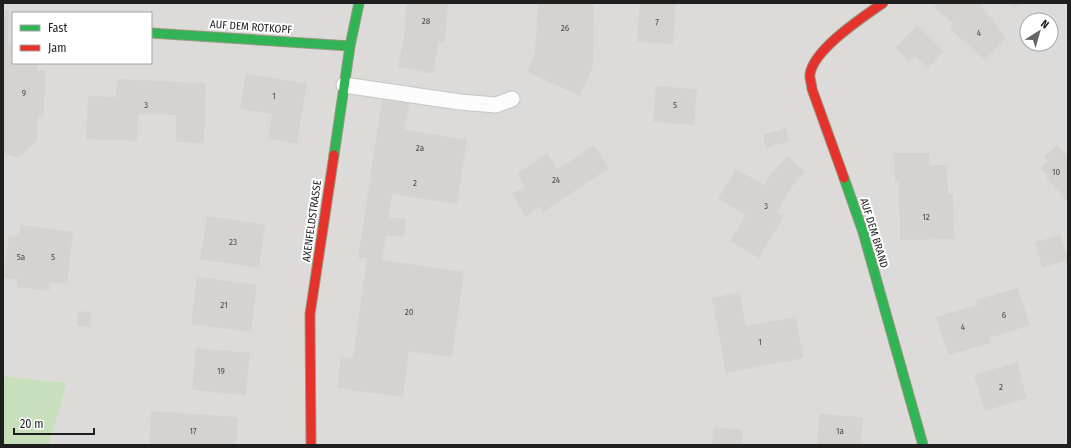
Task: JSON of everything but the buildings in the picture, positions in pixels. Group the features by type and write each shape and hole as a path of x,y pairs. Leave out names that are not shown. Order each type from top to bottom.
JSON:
{"street":[{"name":"AXENFELDSTRASSE","path":"311,445 310,314 350,46 358,3"},
{"name":"AUF DEM BRAND","path":"883,3 837,37 815,61 810,74 812,89 863,232 923,445"},
{"name":"AUF DEM ROTKOPF","path":"152,33 350,46"}],"lane":[{"path":"344,85 496,105 512,99"}],"shaded area":[{"path":"3,3 1068,3 1068,445 49,445 67,383 3,376"}],"green space":[{"path":"3,376 67,383 49,445 3,445"}],"traffic: fast":[{"path":"334,155 350,46 359,3"},
{"path":"152,33 350,46"},
{"path":"844,178 863,232 923,445"}],"traffic: jam":[{"path":"844,178 812,89 810,74 813,64 820,54 840,34 883,3"},
{"path":"311,445 310,314 334,155"}]}
